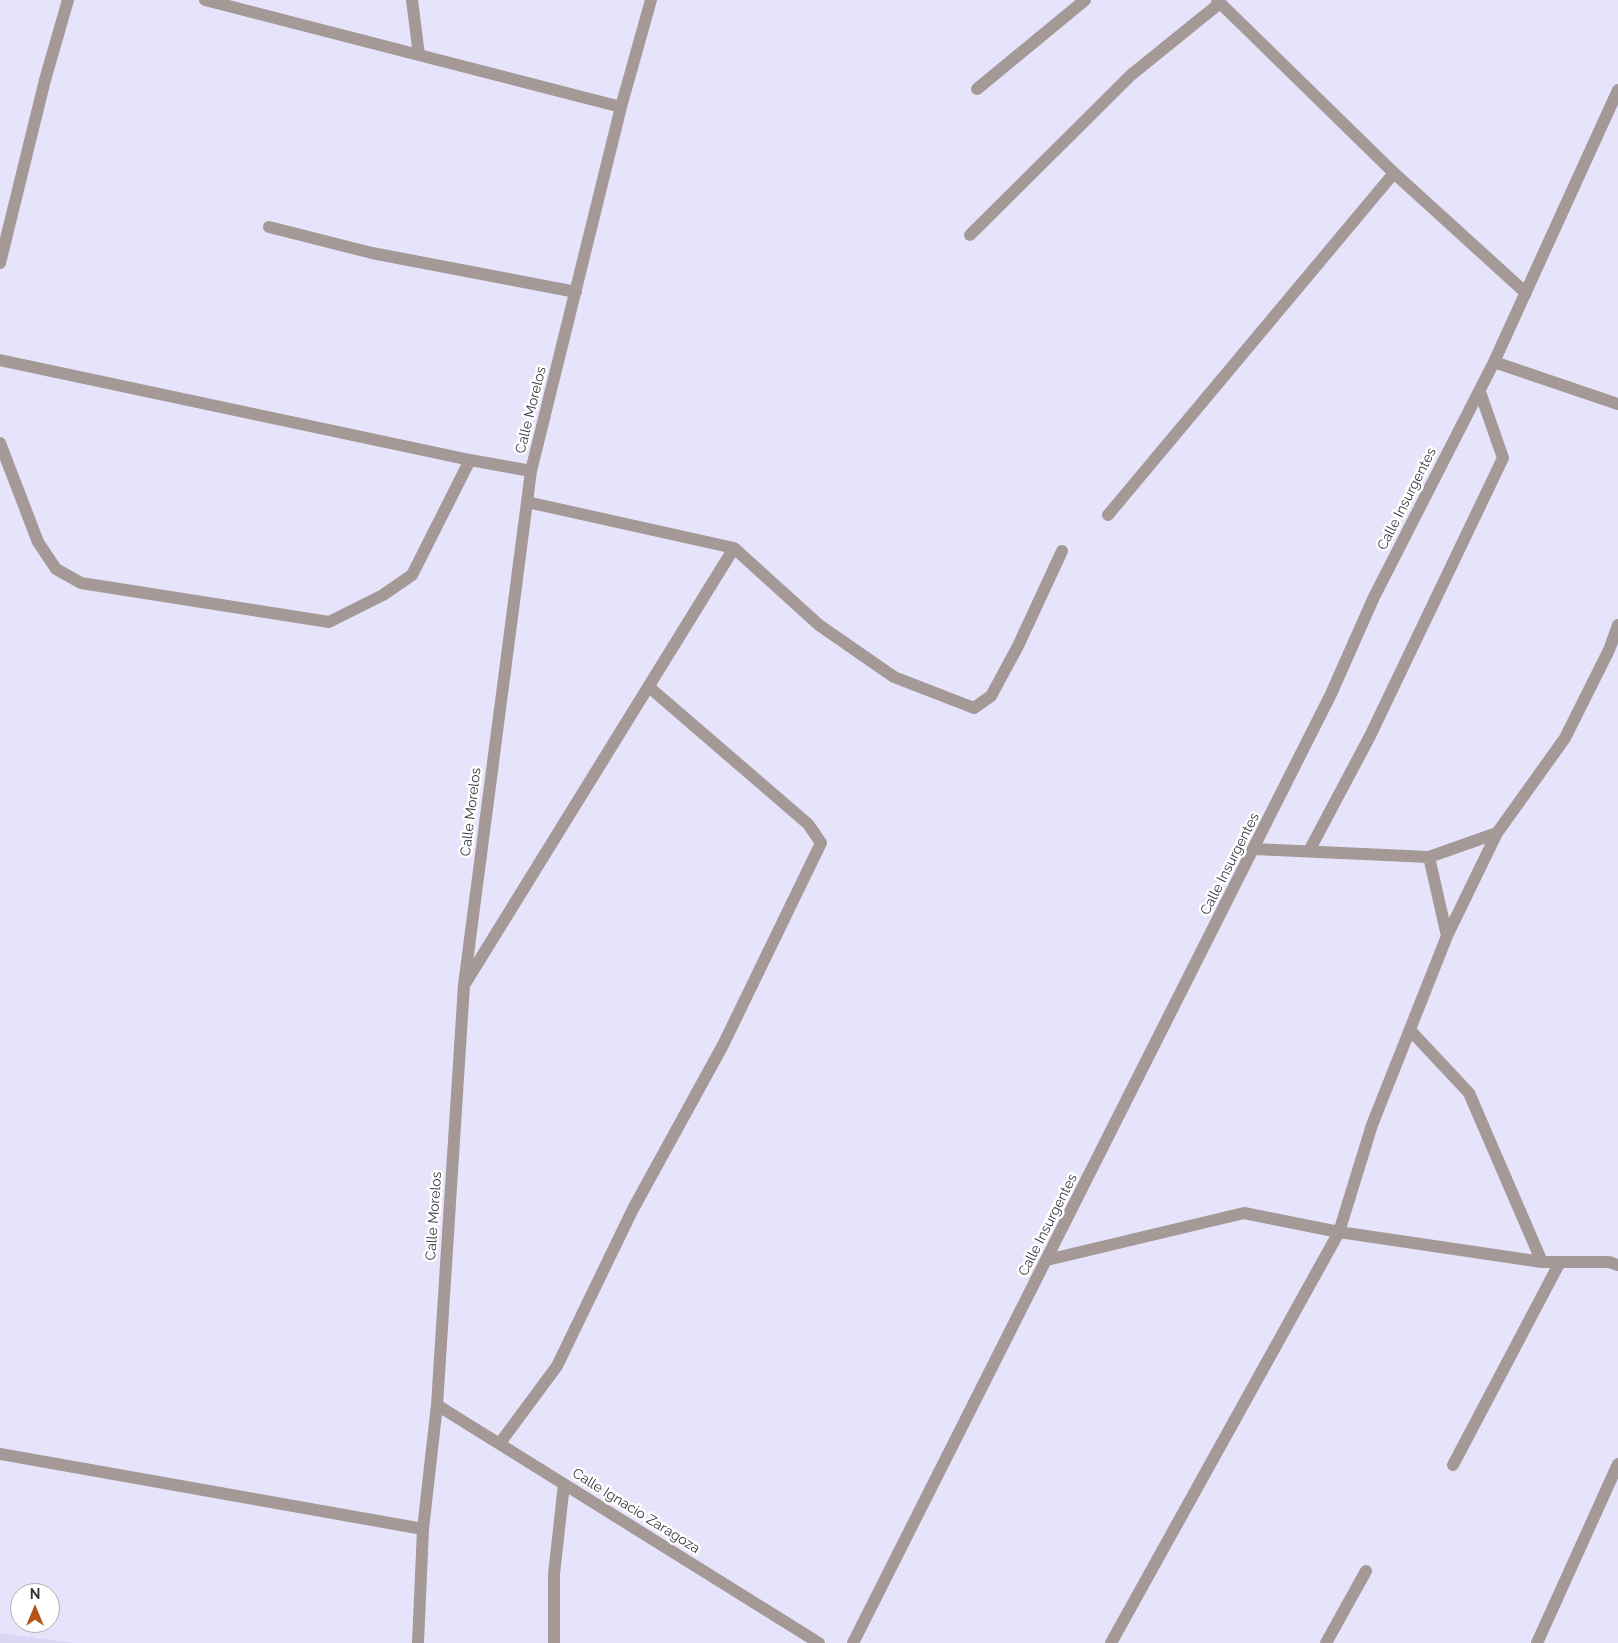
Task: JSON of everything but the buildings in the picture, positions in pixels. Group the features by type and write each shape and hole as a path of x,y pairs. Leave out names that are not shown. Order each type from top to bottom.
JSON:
{"street":[{"path":"0,263 45,80 68,0"},
{"path":"205,0 621,107"},
{"path":"412,0 419,55"},
{"name":"Calle Morelos","path":"418,1637 423,1529 437,1405 464,985 531,471 621,107 651,0"},
{"path":"977,89 1084,0"},
{"path":"970,235 1131,75 1218,1 1394,173 1526,293"},
{"name":"Calle Insurgentes","path":"853,1643 1254,849 1331,694 1374,597 1480,392 1618,90"},
{"path":"1108,515 1394,173"},
{"path":"269,227 372,253 576,292"},
{"path":"0,360 470,460 531,471"},
{"path":"1494,362 1618,404"},
{"path":"1309,851 1370,736 1503,458 1480,392"},
{"path":"0,443 38,542 56,569 81,583 329,622 383,595 412,575 470,460"},
{"path":"527,502 734,548 819,625 894,677 974,708 991,696 1018,646 1062,551"},
{"path":"464,985 734,548"},
{"path":"1111,1643 1338,1232 1372,1125 1447,936 1497,833 1564,738 1609,650 1618,625"},
{"path":"500,1443 556,1366 633,1209 723,1045 821,842 808,824 649,687"},
{"path":"1254,849 1429,857 1497,833"},
{"path":"1429,857 1447,936"},
{"path":"1410,1030 1469,1093 1542,1262"},
{"path":"1047,1260 1244,1214 1338,1232 1542,1262 1609,1262 1618,1266"},
{"path":"1454,1465 1560,1262"},
{"name":"Calle Ignacio Zaragoza","path":"437,1405 819,1643"},
{"path":"0,1454 423,1529"},
{"path":"1537,1643 1618,1464"},
{"path":"554,1643 554,1574 564,1484"},
{"path":"1326,1643 1366,1571"},
{"path":"418,1637 428,1643"}],"shaded area":[{"path":"0,1633 75,1643 0,1643"}]}
